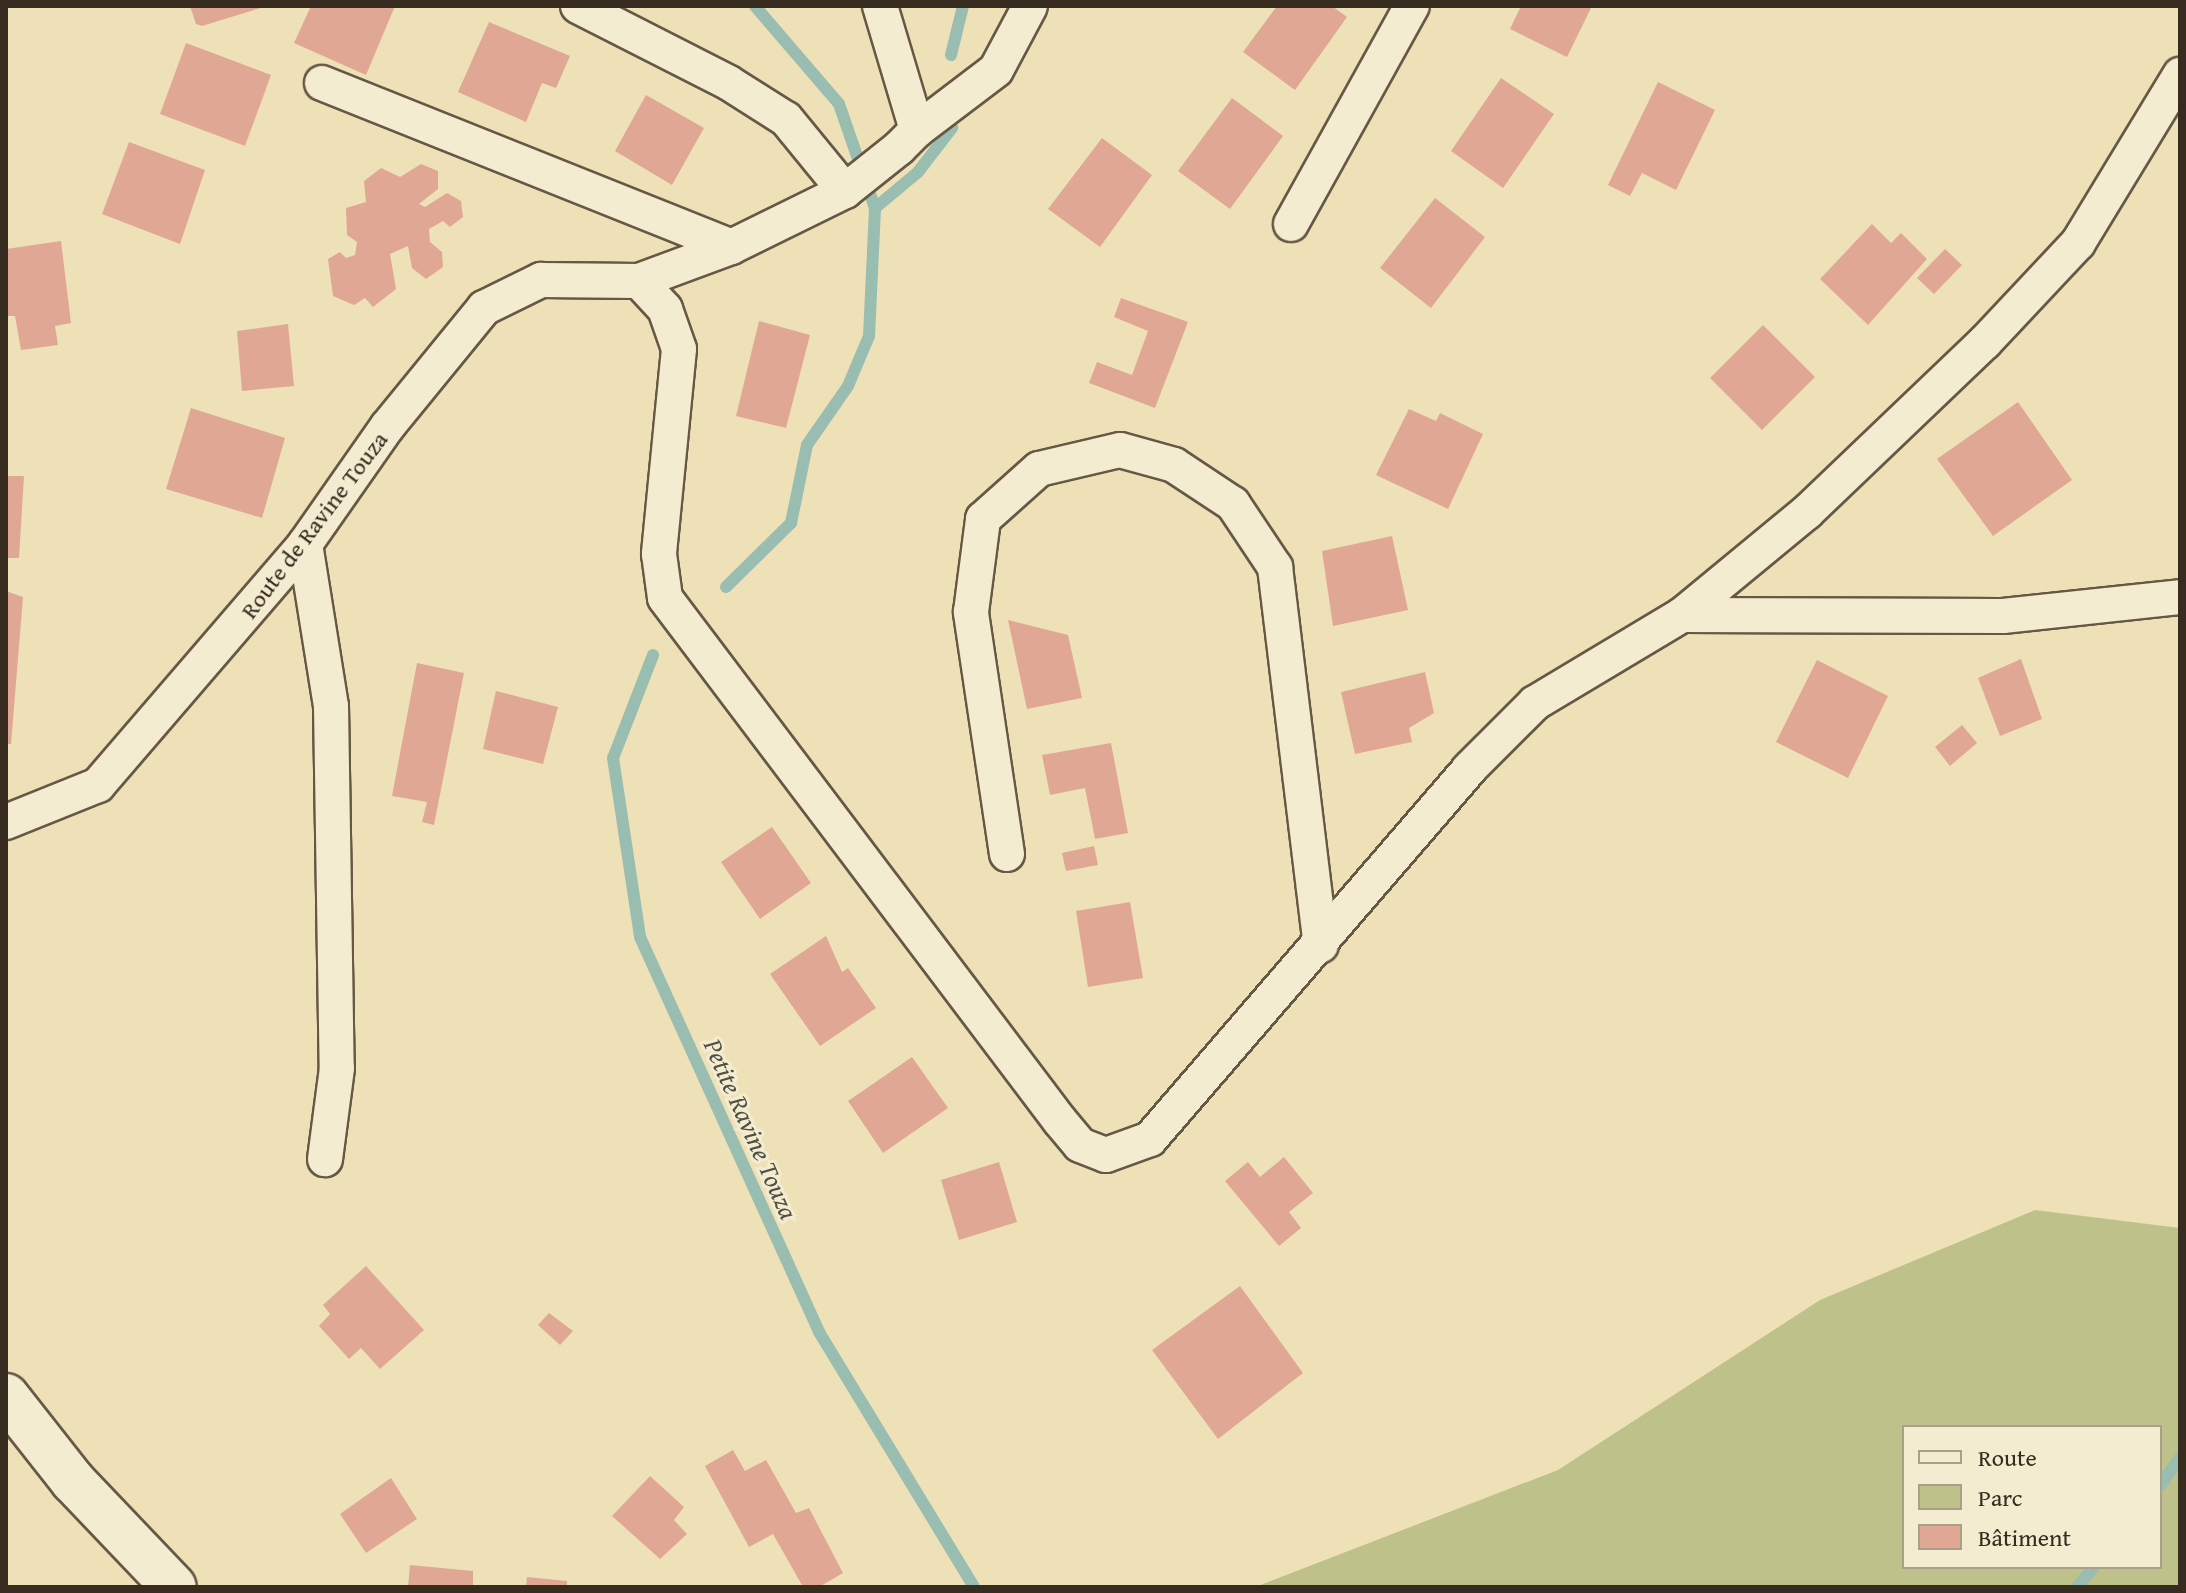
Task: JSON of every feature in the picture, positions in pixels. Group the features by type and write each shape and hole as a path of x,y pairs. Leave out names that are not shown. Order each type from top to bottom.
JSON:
{"main road":[{"path":"6,1396 73,1481 174,1587"},
{"path":"6,1441 73,1481"}],"street":[{"path":"578,6 729,83 786,119 848,188"},
{"path":"880,6 908,139"},
{"path":"1030,6 996,70 848,188 731,247 639,281 665,309 679,349 659,554 665,598 1080,1145 1106,1155 1150,1139 1321,945 1469,769 1535,703 1682,615 1807,512 1985,342 2078,243 2180,75"},
{"path":"1291,224 1412,6"},
{"path":"322,83 731,247"},
{"name":"Route de Ravine Touza","path":"6,822 98,785 305,544 387,427 484,308 541,280 639,281"},
{"path":"1007,854 971,612 983,519 1039,469 1120,450 1174,465 1233,504 1275,567 1321,945"},
{"path":"305,544 331,706 337,1068 325,1159"},
{"path":"1682,615 2003,616 2180,597"}],"green space":[{"path":"2035,1210 2180,1228 2180,1587 1255,1587 1558,1470 1820,1300"}],"building":[{"path":"190,6 264,7 202,26 196,24"},
{"path":"311,6 395,6 366,75 294,43"},
{"path":"1277,6 1332,6 1347,17 1295,90 1243,52"},
{"path":"1521,6 1592,6 1567,57 1510,29"},
{"path":"489,22 570,56 556,88 542,83 526,122 458,92"},
{"path":"186,43 271,75 245,146 160,114"},
{"path":"1501,78 1554,114 1503,188 1451,151"},
{"path":"1658,82 1715,110 1676,190 1642,173 1630,196 1608,185"},
{"path":"646,95 704,128 672,185 615,151"},
{"path":"1232,98 1283,136 1230,209 1178,171"},
{"path":"1102,138 1152,175 1100,247 1048,209"},
{"path":"129,142 205,170 180,244 102,214"},
{"path":"421,164 438,171 438,189 419,204 425,207 447,193 461,201 463,217 450,227 443,221 429,229 430,242 442,252 443,267 426,279 412,268 408,246 390,254 396,289 373,307 365,298 354,305 333,296 328,259 340,252 346,258 355,255 357,242 347,235 346,208 366,202 364,181 381,168 400,177"},
{"path":"1435,198 1485,237 1431,308 1380,268"},
{"path":"1872,224 1891,243 1901,233 1927,259 1868,325 1820,279"},
{"path":"61,241 71,323 55,326 58,345 21,350 15,316 6,316 6,249"},
{"path":"1945,249 1962,265 1934,294 1917,278"},
{"path":"1121,298 1188,322 1155,408 1089,383 1097,362 1132,375 1148,331 1114,317"},
{"path":"759,321 810,335 786,428 736,416"},
{"path":"288,324 294,386 242,391 237,331"},
{"path":"1763,325 1815,377 1762,430 1710,378"},
{"path":"2018,402 2072,480 1993,536 1937,459"},
{"path":"191,408 285,438 262,518 166,489"},
{"path":"1409,409 1436,421 1440,413 1483,434 1448,509 1376,475"},
{"path":"6,476 24,476 19,558 6,558"},
{"path":"1392,536 1408,610 1333,626 1322,551"},
{"path":"6,591 23,597 11,744 6,744"},
{"path":"1008,620 1068,635 1082,698 1027,709"},
{"path":"2021,659 2042,719 2000,736 1978,678"},
{"path":"1817,660 1888,696 1848,778 1776,742"},
{"path":"417,663 464,673 434,825 422,822 427,802 392,796"},
{"path":"1425,672 1434,713 1409,728 1412,742 1355,754 1341,692"},
{"path":"496,691 558,707 543,764 483,749"},
{"path":"1962,725 1977,743 1950,766 1935,747"},
{"path":"1111,743 1128,833 1095,839 1085,788 1050,795 1042,755"},
{"path":"772,827 811,883 760,919 721,862"},
{"path":"1094,846 1098,865 1066,871 1062,853"},
{"path":"1130,902 1143,978 1088,987 1076,911"},
{"path":"826,936 842,972 848,968 876,1008 820,1046 770,974"},
{"path":"912,1057 948,1108 883,1153 848,1101"},
{"path":"1284,1157 1313,1193 1289,1212 1301,1228 1279,1246 1225,1181 1248,1162 1260,1177"},
{"path":"999,1162 1017,1222 959,1240 941,1180"},
{"path":"366,1266 424,1330 380,1369 361,1348 349,1359 319,1326 330,1314 323,1305"},
{"path":"1240,1286 1303,1373 1218,1439 1152,1350"},
{"path":"549,1313 573,1331 560,1345 538,1325"},
{"path":"733,1450 745,1471 766,1460 796,1513 809,1508 843,1573 819,1587 803,1587 773,1534 749,1547 705,1466"},
{"path":"650,1476 684,1507 674,1520 687,1534 660,1559 612,1516"},
{"path":"391,1478 417,1519 366,1553 340,1514"},
{"path":"410,1565 473,1571 473,1587 408,1587"},
{"path":"527,1577 567,1581 567,1587 526,1587"}],"waterway":[{"path":"755,6 839,104 875,208"},
{"name":"Petite Ravine Touza","path":"951,55 963,6"},
{"name":"Petite Ravine Touza","path":"726,587 791,523 807,445 848,386 869,336 875,208 918,172 952,128"},
{"name":"Petite Ravine Touza","path":"653,655 613,758 640,937 819,1332 974,1587"},
{"path":"2162,1483 2180,1457"},
{"path":"2077,1587 2092,1569"}]}
